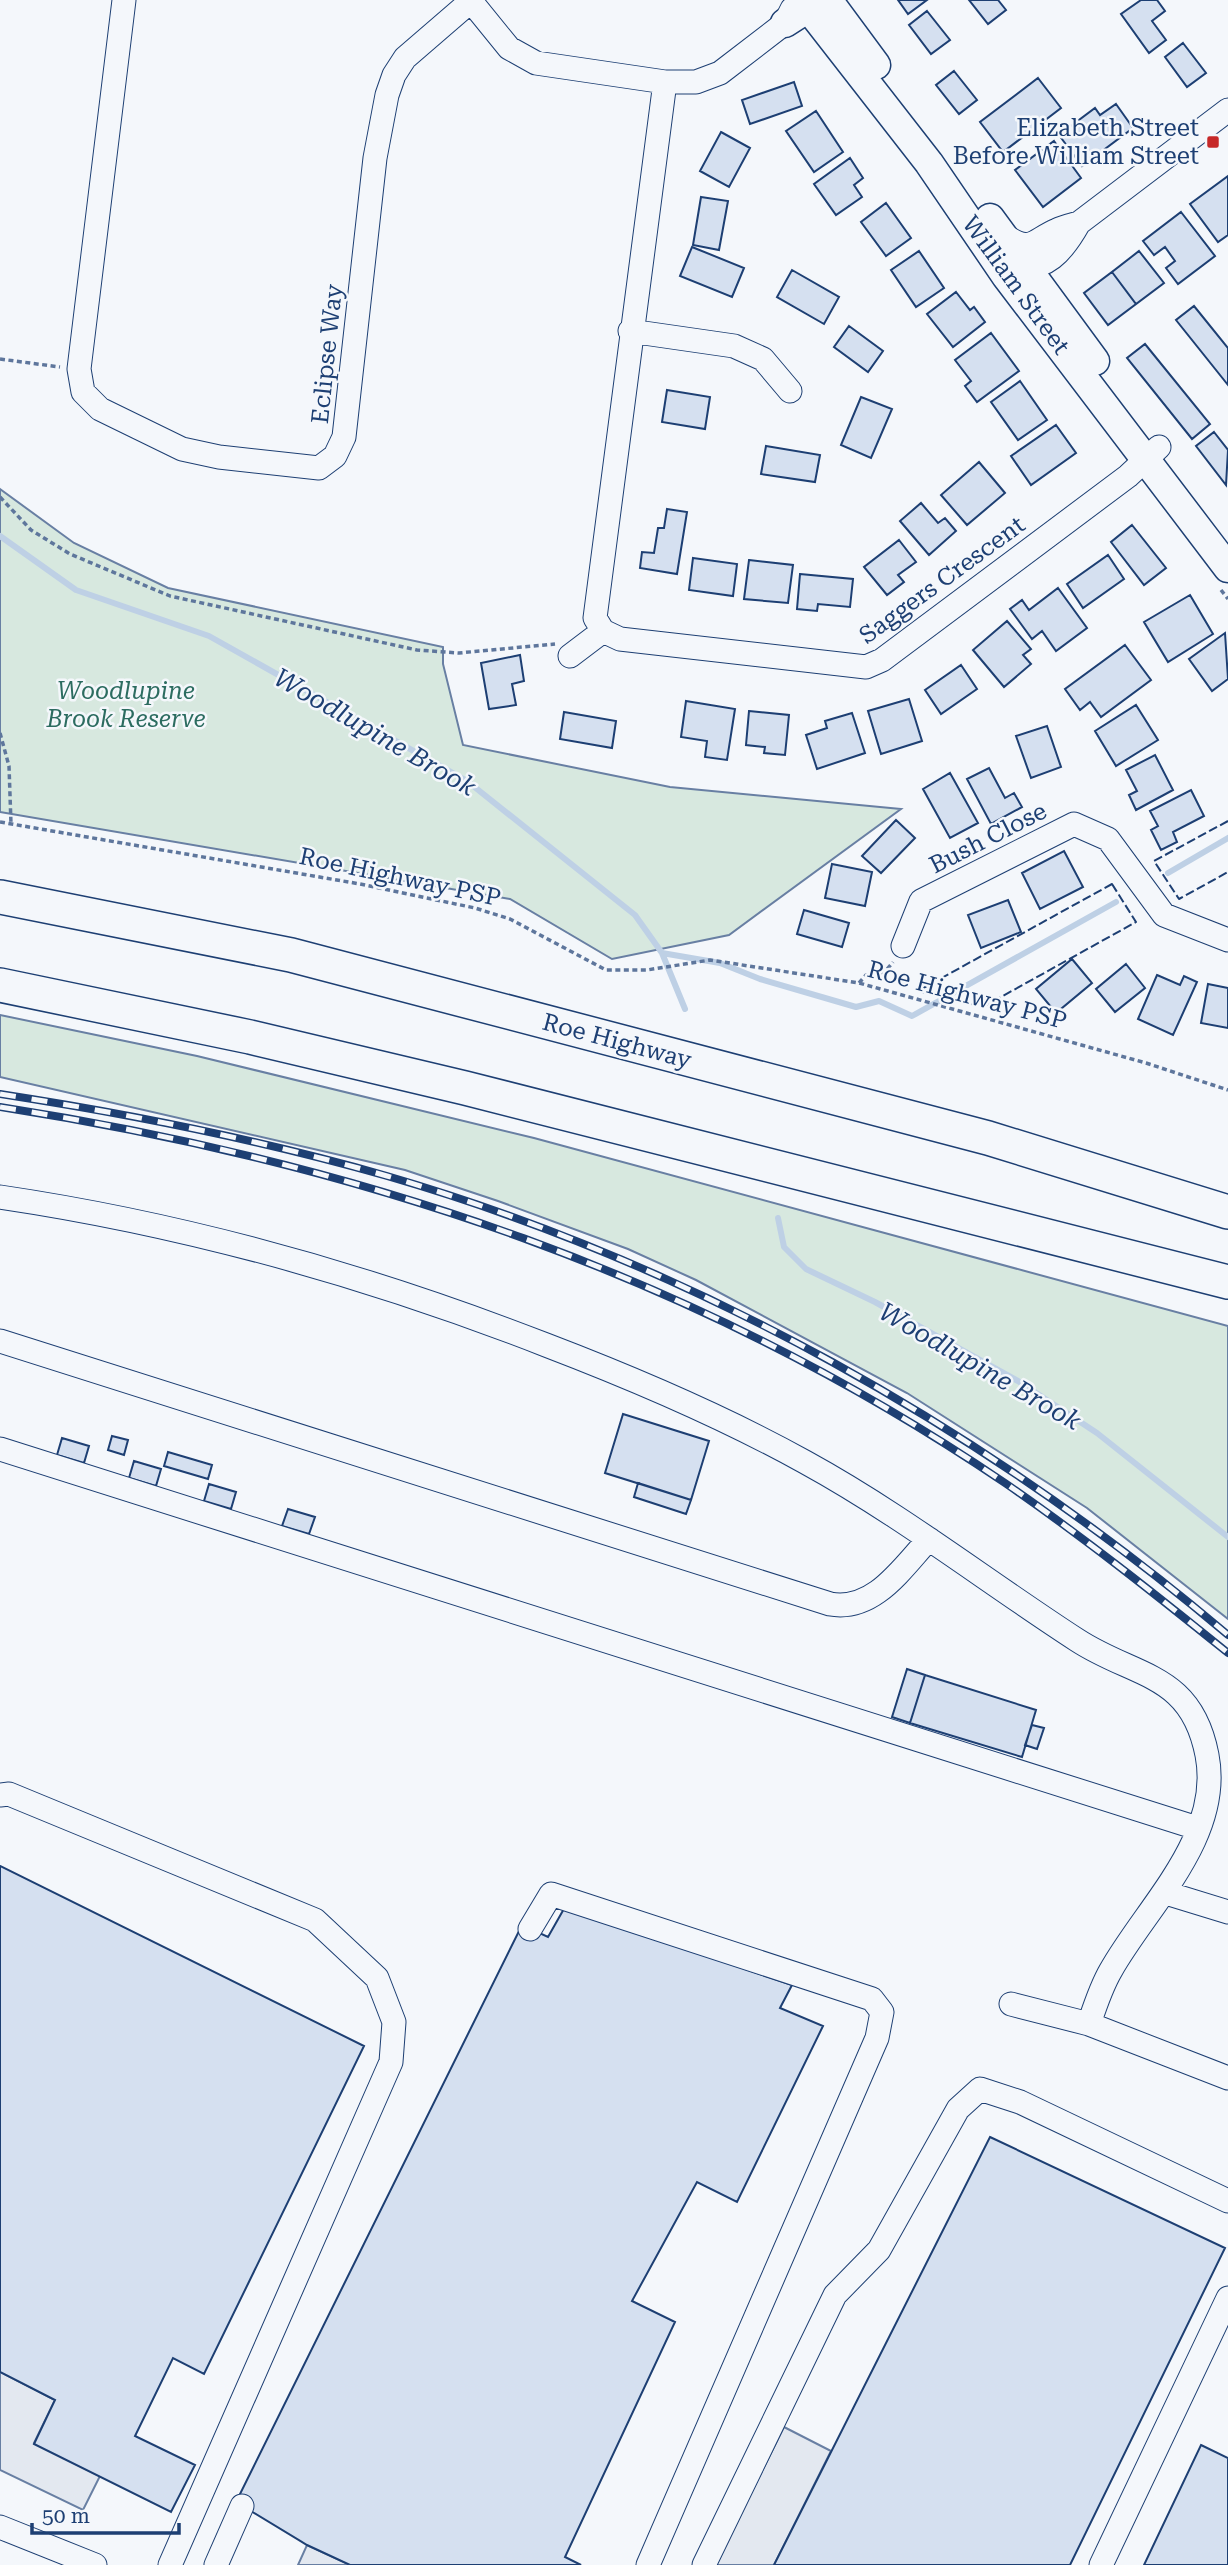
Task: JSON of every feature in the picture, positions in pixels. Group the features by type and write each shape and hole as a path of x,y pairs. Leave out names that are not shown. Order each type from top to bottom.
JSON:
{"highway":[{"name":"Roe Highway","path":"0,897 291,955 974,1135 1228,1212"},
{"path":"0,985 250,1037 465,1088 1228,1282"}],"main road":[{"name":"William Street","path":"809,10 996,242 1087,383 1228,539"},
{"name":"William Street","path":"996,242 1029,259 1050,301 1081,342 1101,384 1152,453 1228,568"},
{"path":"1029,259 1016,273 1070,343 1087,383"}],"street":[{"name":"Eclipse Way","path":"124,0 79,369 83,391 100,409 182,449 219,457 319,468 335,456 344,437 376,158 387,95 394,75 405,58 471,0"},
{"path":"471,0 509,48 536,63 665,82 696,82 720,73 809,10"},
{"path":"576,651 603,631 595,618 630,331 665,82"},
{"path":"1029,259 1055,230 1079,223 1228,110"},
{"path":"630,331 734,346 763,359 790,391"},
{"name":"Saggers Crescent","path":"603,631 620,639 866,667 882,660 1128,476 1152,453"},
{"name":"Bush Close","path":"903,946 921,901 1074,824 1108,839 1164,915 1228,940"},
{"path":"0,1197 173,1227 254,1247 458,1310 688,1402 804,1461 929,1539 1078,1641 1162,1683 1190,1707 1199,1724 1209,1770 1206,1799 1197,1828 1166,1893 1111,1970 1089,2024"},
{"path":"0,1341 830,1604 850,1606 870,1599 929,1539"},
{"path":"0,1449 1197,1828"},
{"path":"0,1795 9,1794 315,1920 377,1978 394,2022 391,2062 170,2565"},
{"path":"1166,1893 1228,1912"},
{"path":"530,1929 551,1894 872,1999 882,2012 877,2038 648,2565"},
{"path":"1011,2004 1089,2024 1228,2078"},
{"path":"704,2565 835,2295 879,2250 958,2109 980,2089 1020,2102 1228,2201"},
{"path":"1101,2565 1228,2298"},
{"path":"216,2565 242,2505"},
{"path":"0,2527 95,2565"}],"path":[{"path":"0,359 79,369"},
{"path":"0,497 31,530 70,554 170,596 417,650 459,653 551,644 576,651"},
{"path":"0,733 9,766 11,824"},
{"name":"Roe Highway PSP","path":"0,822 346,881 475,908 510,919 606,970 647,970 710,960 859,983 1146,1063 1228,1090"},
{"path":"859,983 866,975 884,973 903,946"}],"green space":[{"name":"Woodlupine Brook Reserve","path":"0,489 74,543 168,588 443,647 443,664 463,745 670,787 901,809 729,935 612,959 510,899 0,812"},
{"path":"0,1015 197,1056 534,1138 1228,1326 1228,1619 1087,1508 907,1393 696,1280 628,1249 405,1170 0,1077"}],"shaded area":[{"path":"0,2372 55,2400 34,2443 100,2476 83,2510 0,2470"},
{"path":"784,2427 831,2451 774,2565 715,2565"},
{"path":"307,2545 350,2565 298,2565"}],"building":[{"path":"898,0 927,0 908,14"},
{"path":"969,0 998,0 1006,10 988,24"},
{"path":"1141,0 1157,0 1165,11 1152,21 1166,40 1149,53 1121,14"},
{"path":"927,11 950,40 931,54 909,25"},
{"path":"1183,43 1206,73 1187,87 1165,57"},
{"path":"954,71 977,100 959,114 936,85"},
{"path":"1038,78 1061,108 1003,152 980,122"},
{"path":"794,82 802,106 750,124 742,100"},
{"path":"1116,104 1133,128 1082,166 1059,135 1095,108 1100,115"},
{"path":"816,111 843,152 814,172 786,131"},
{"path":"721,132 750,148 729,187 700,171"},
{"path":"1054,141 1081,178 1043,207 1015,170"},
{"path":"850,158 863,178 854,185 862,197 836,215 814,184"},
{"path":"1228,176 1228,235 1218,242 1190,204"},
{"path":"701,197 728,201 719,250 693,245"},
{"path":"886,203 911,238 886,256 861,222"},
{"path":"1181,212 1215,256 1178,284 1166,268 1175,261 1165,247 1154,255 1143,241"},
{"path":"692,247 744,268 732,297 680,276"},
{"path":"919,251 944,288 916,307 891,270"},
{"path":"1139,251 1164,283 1136,304 1112,272"},
{"path":"792,270 839,297 824,324 777,297"},
{"path":"1112,272 1136,304 1108,325 1084,293"},
{"path":"956,292 970,310 974,307 985,322 953,347 927,314"},
{"path":"1194,306 1228,348 1228,385 1176,320"},
{"path":"849,326 883,351 868,372 834,347"},
{"path":"991,333 1019,371 977,402 965,386 971,381 955,360"},
{"path":"1145,344 1210,424 1192,439 1127,358"},
{"path":"1020,381 1047,420 1018,440 991,402"},
{"path":"667,390 710,397 705,429 662,422"},
{"path":"861,397 892,409 871,458 841,445"},
{"path":"1056,425 1076,453 1031,485 1011,456"},
{"path":"1214,432 1228,450 1226,485 1196,446"},
{"path":"766,446 820,455 815,482 761,474"},
{"path":"979,462 1005,493 967,525 941,495"},
{"path":"921,503 938,523 945,518 956,531 929,555 900,521"},
{"path":"667,509 687,512 677,574 640,568 642,552 654,553 658,528 664,528"},
{"path":"1132,525 1166,568 1144,585 1111,542"},
{"path":"899,540 916,562 898,575 904,582 887,595 864,567"},
{"path":"1108,555 1124,579 1083,608 1067,584"},
{"path":"693,558 737,564 733,596 689,590"},
{"path":"749,560 793,565 788,603 744,599"},
{"path":"800,574 853,579 850,607 818,604 817,611 797,609"},
{"path":"1058,588 1087,628 1056,651 1042,631 1032,639 1010,609 1022,600 1029,610"},
{"path":"1190,595 1213,634 1168,662 1144,622"},
{"path":"1007,621 1031,649 1023,655 1031,664 1004,687 973,650"},
{"path":"1225,633 1228,679 1212,691 1189,659"},
{"path":"1125,645 1151,680 1101,717 1090,702 1080,710 1065,689"},
{"path":"520,655 524,681 512,684 516,705 489,709 481,663"},
{"path":"961,665 977,689 941,714 925,690"},
{"path":"909,699 922,741 881,754 868,711"},
{"path":"686,701 735,709 727,760 705,757 707,741 681,737"},
{"path":"1136,705 1158,740 1116,766 1095,731"},
{"path":"749,711 789,715 785,755 764,753 765,747 746,745"},
{"path":"564,712 616,721 612,748 560,739"},
{"path":"852,713 865,753 817,769 806,735 827,728 825,721"},
{"path":"1047,726 1061,767 1031,778 1016,736"},
{"path":"1155,755 1173,790 1136,810 1129,795 1137,791 1126,770"},
{"path":"989,768 1005,798 1014,793 1022,807 991,824 967,779"},
{"path":"950,773 978,823 950,838 923,789"},
{"path":"1191,790 1204,816 1173,832 1177,842 1161,850 1151,830 1158,826 1150,811"},
{"path":"896,820 915,838 881,873 862,856"},
{"path":"1064,851 1083,887 1040,909 1022,873"},
{"path":"832,864 872,872 865,906 825,898"},
{"path":"1008,900 1021,932 981,948 968,915"},
{"path":"804,910 849,923 842,947 797,934"},
{"path":"1072,959 1092,983 1056,1013 1036,989"},
{"path":"1126,964 1145,988 1115,1012 1096,989"},
{"path":"1157,975 1180,985 1184,976 1197,982 1173,1035 1138,1019"},
{"path":"1208,984 1228,988 1228,1028 1201,1023"},
{"path":"623,1414 709,1441 691,1500 605,1473"},
{"path":"112,1436 128,1440 124,1455 108,1450"},
{"path":"62,1438 89,1446 84,1463 57,1455"},
{"path":"168,1452 212,1465 208,1479 164,1466"},
{"path":"134,1461 161,1469 156,1486 129,1478"},
{"path":"638,1483 691,1500 686,1514 634,1497"},
{"path":"209,1484 236,1492 231,1509 204,1501"},
{"path":"288,1509 315,1517 309,1534 282,1526"},
{"path":"907,1669 925,1675 910,1723 892,1717"},
{"path":"925,1675 1036,1710 1022,1757 910,1723"},
{"path":"1032,1725 1044,1728 1037,1749 1025,1745"},
{"path":"0,1866 364,2046 204,2374 173,2358 135,2436 195,2465 171,2512 34,2444 55,2400 0,2372"},
{"path":"565,1907 792,1985 780,2008 823,2026 737,2202 697,2182 632,2301 675,2322 565,2557 581,2565 350,2565 307,2545 236,2502 522,1925 548,1937"},
{"path":"990,2137 1225,2248 1070,2565 774,2565"},
{"path":"1201,2445 1228,2458 1228,2565 1144,2565"}],"waterway":[{"name":"Woodlupine Brook","path":"0,536 76,590 209,636 467,781 635,915 662,953 685,1009"},
{"path":"1168,873 1228,838"},
{"path":"662,953 720,963 760,979 856,1007 879,1001 912,1016 1116,902"},
{"name":"Woodlupine Brook","path":"778,1218 784,1247 806,1269 875,1302 1018,1381 1097,1433 1228,1537"}],"railway":[{"path":"0,1094 195,1129 340,1163 501,1213 614,1256 724,1306 832,1362 936,1423 1037,1489 1135,1560 1228,1635"},
{"path":"0,1107 135,1131 267,1160 397,1196 524,1238 648,1288 770,1345 889,1410 1034,1503 1228,1653"}],"fence":[{"path":"1228,821 1154,861 1179,899 1228,872"},
{"path":"1112,884 1136,922 983,1007 918,991 1112,884"}],"place":[{"name":"Elizabeth Street Before William Street","path":"1213,142"}]}
